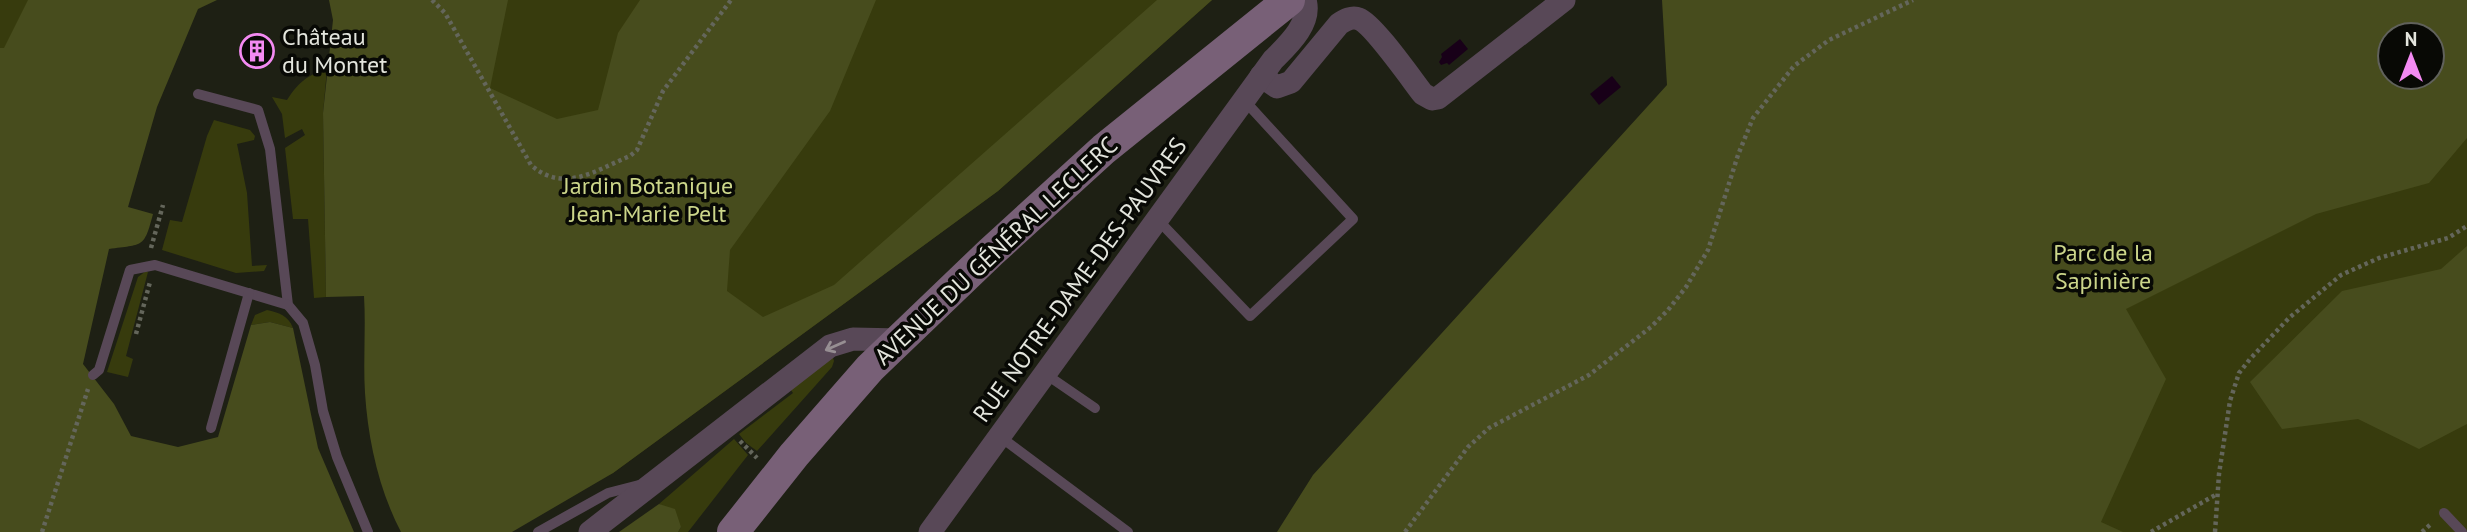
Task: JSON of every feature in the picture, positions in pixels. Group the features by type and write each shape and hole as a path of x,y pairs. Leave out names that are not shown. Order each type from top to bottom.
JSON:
{"main road":[{"name":"AVENUE DU GÉNÉRAL LECLERC","path":"733,532 870,368 991,252 1104,149 1282,6"}],"street":[{"name":"RUE NOTRE-DAME-DES-PAUVRES","path":"930,532 1267,68 1292,40 1306,14 1304,0"},
{"path":"1282,6 1267,68 1278,87 1291,82 1339,24 1356,18 1363,20 1423,94 1432,99 1438,98 1564,0"},
{"path":"590,532 830,346 853,339 901,340"}],"lane":[{"path":"198,94 258,110 270,149 288,306"},
{"path":"1157,219 1250,316 1353,219 1244,100"},
{"path":"93,374 99,370 130,270 155,265 288,306 303,323 315,365 323,411 337,457 368,532"},
{"path":"211,428 249,293"},
{"path":"1044,373 1095,408"},
{"path":"998,435 1128,532"},
{"path":"538,532 608,493 657,481"},
{"path":"2444,513 2462,532"}],"path":[{"path":"432,0 445,13 531,164 551,178 564,180 581,177 630,156 637,150 663,91 731,0"},
{"path":"1405,532 1468,447 1489,428 1589,375 1651,327 1668,310 1686,287 1708,250 1738,155 1753,118 1794,66 1829,40 1913,0"},
{"path":"157,230 163,205"},
{"path":"2215,532 2217,494 2230,401 2239,373 2250,359 2289,318 2341,275 2379,258 2448,238 2467,226"},
{"path":"136,334 155,265"},
{"path":"42,532 93,374"},
{"path":"744,446 757,458"},
{"path":"2151,532 2217,494"}],"green space":[{"path":"0,0 63,0 0,80"},
{"path":"28,0 217,0 198,9 157,107 128,207 153,214 150,225 140,243 109,249 83,364 114,404 131,436 178,447 218,437 251,325 270,322 293,328 318,448 354,532 0,532 0,48 4,48"},
{"name":"Jardin Botanique Jean-Marie Pelt","path":"329,0 508,0 490,88 557,119 598,110 618,33 640,0 876,0 830,111 730,250 727,291 763,317 834,285 1157,0 1212,0 998,191 613,473 512,532 401,532 381,482 369,429 364,381 364,296 326,297 323,113 333,20"},
{"name":"Jardin Botanique Jean-Marie Pelt","path":"424,0 1212,0 998,191 613,473 494,532"},
{"name":"Parc de la Sapinière","path":"1662,0 2467,0 2467,138 2429,183 2316,214 2126,309 2166,379 2101,522 2123,532 1277,532 1313,475 1667,85"},
{"name":"Parc de la Sapinière","path":"2467,0 2467,532 1329,532 1371,475 2376,39 2376,91 2446,91 2446,21 2419,21"},
{"path":"327,69 323,113 326,297 314,298 308,219 293,219 285,148 305,135 302,129 285,138 282,114 272,97 287,100 304,80"},
{"path":"214,120 250,130 255,136 254,140 237,144 247,193 252,266 267,265 264,271 236,273 162,250 170,220 182,222"},
{"path":"2467,246 2467,424 2419,449 2358,419 2282,429 2250,382 2342,291 2441,269"},
{"path":"148,272 126,356 133,359 128,377 107,372 138,277"},
{"path":"267,310 286,317 293,328 270,322 251,325 255,315"},
{"path":"832,354 832,367 757,451 746,443 739,434 793,393 788,386"},
{"path":"734,439 748,455 688,532 678,532 681,527 665,507 659,504"},
{"path":"659,504 675,509 681,527 678,532 619,532"}],"shaded area":[{"path":"1460,39 1468,49 1449,65 1441,65 1441,54"},
{"path":"1612,76 1621,87 1599,105 1590,94"}],"place":[{"name":"Château du Montet","path":"257,51"}]}
